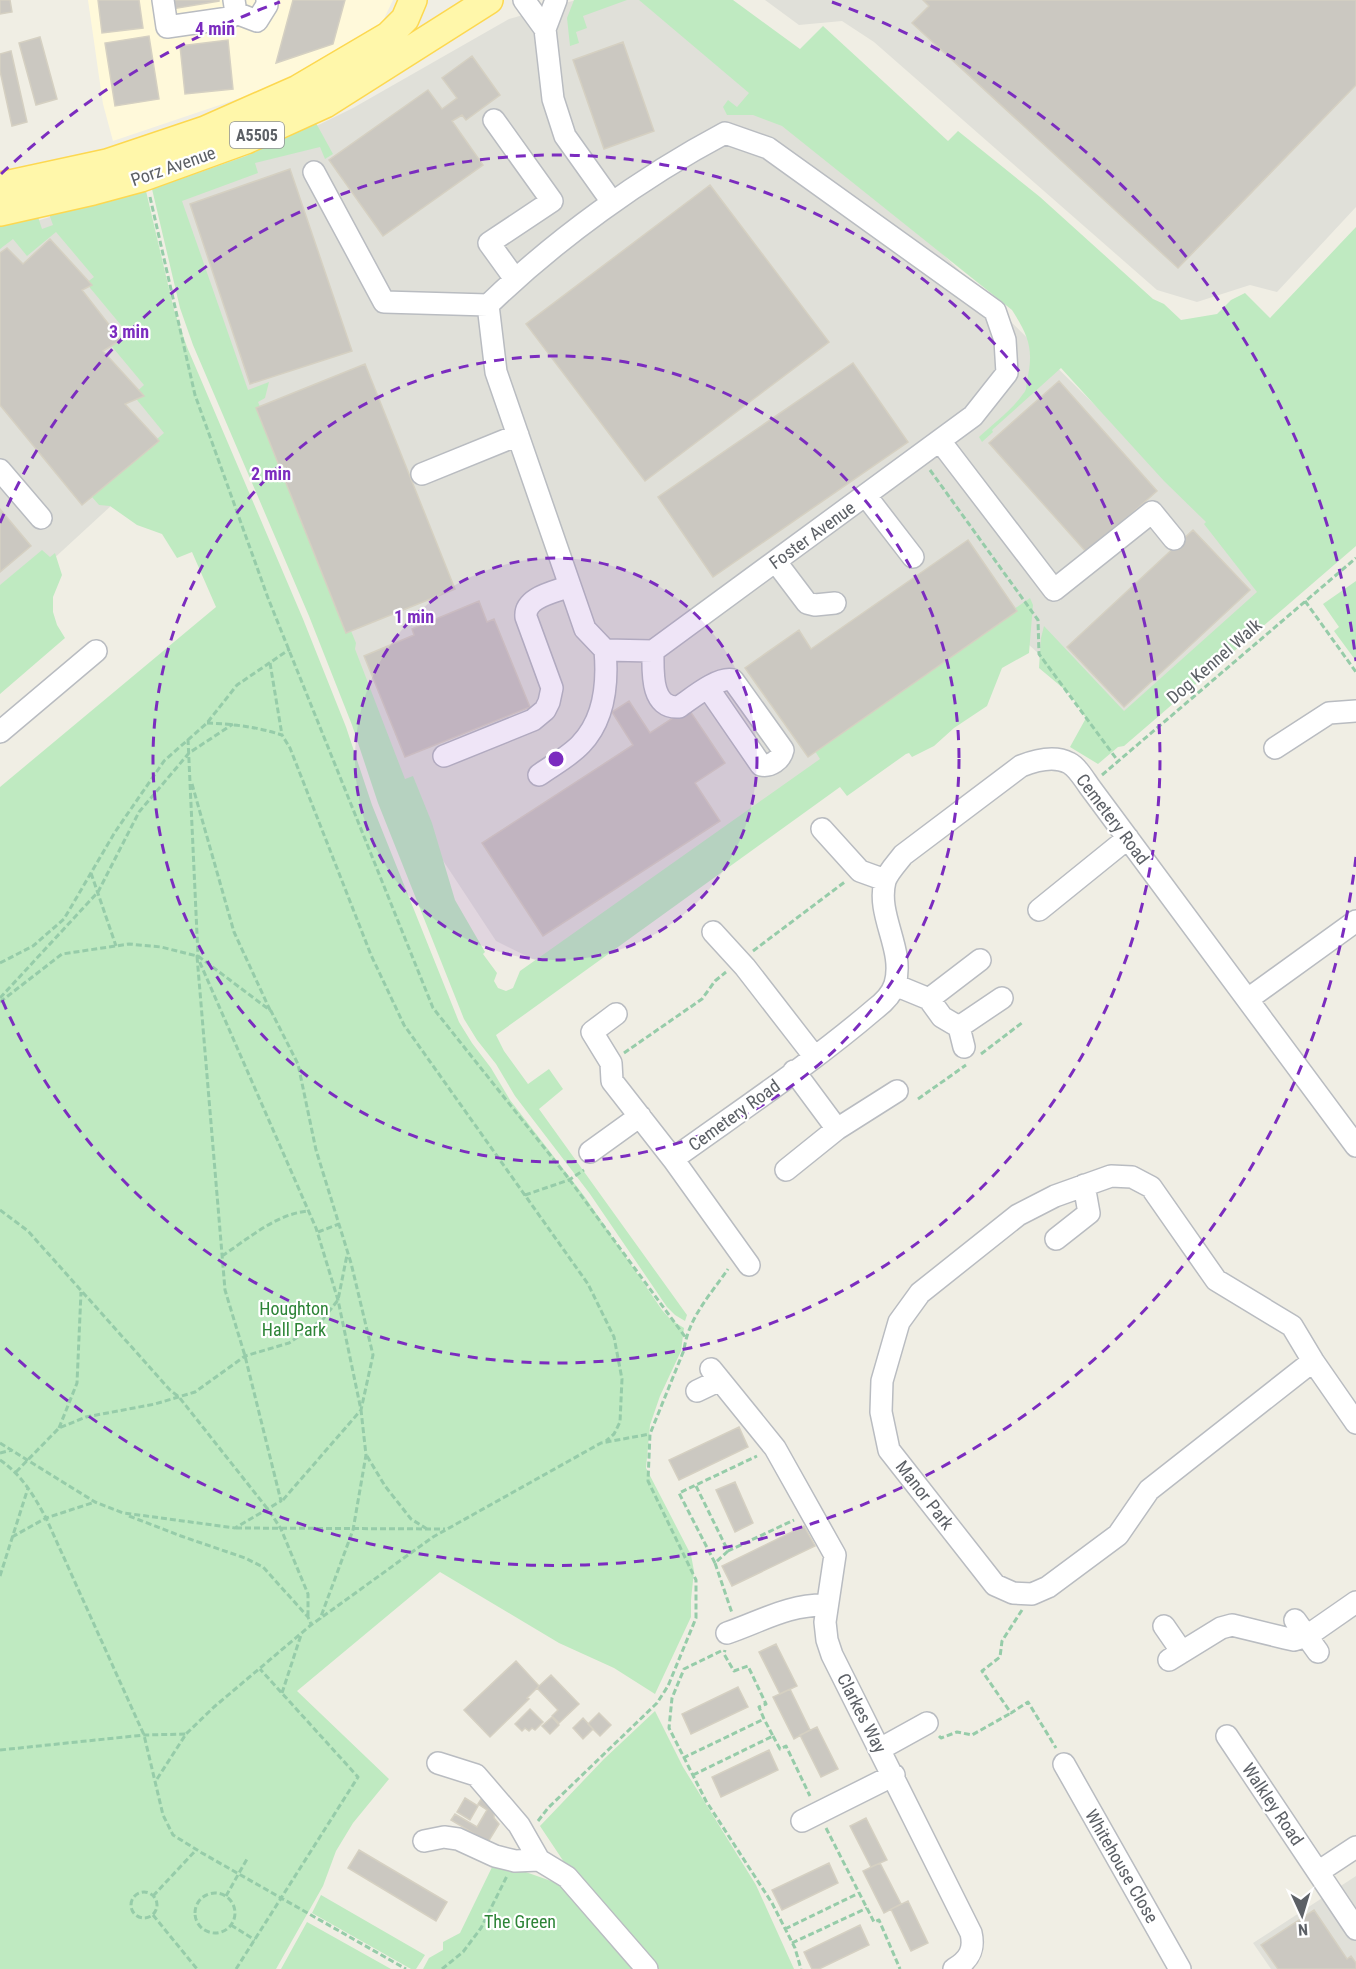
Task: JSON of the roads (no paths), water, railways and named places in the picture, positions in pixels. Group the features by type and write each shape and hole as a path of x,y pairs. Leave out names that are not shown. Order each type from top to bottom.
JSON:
{"main road":[{"name":"Porz Avenue","path":"0,186 107,163 205,130 298,89 388,36 405,19 413,0"},
{"name":"Porz Avenue","path":"0,212 152,175 246,140 325,104 489,0"}],"street":[{"path":"163,0 167,27 229,18 235,6 257,21 267,0"},
{"path":"524,0 544,29 553,99 566,136 612,202"},
{"path":"544,29 556,0"},
{"path":"494,120 552,201 489,243 515,279"},
{"name":"Foster Avenue","path":"488,305 515,279 612,202 693,150 726,133 768,148 995,311 1005,340 1007,373 973,416 654,651"},
{"path":"314,172 384,302 488,305 496,372 585,629 605,650 607,669 605,694 601,711 590,734 580,745 539,775"},
{"path":"422,474 518,435"},
{"path":"940,441 1054,590 1152,512 1174,539"},
{"path":"0,470 41,518"},
{"path":"866,496 913,557"},
{"path":"776,562 807,603 815,605 835,603"},
{"path":"444,756 533,720 545,710 552,688 525,609 530,603 570,586"},
{"path":"605,650 654,651 653,682 665,705 671,708 679,707 708,688"},
{"path":"0,732 96,651"},
{"path":"1275,748 1329,713 1356,711"},
{"name":"Cemetery Road","path":"885,880 903,855 1021,766 1050,759 1071,764 1356,1146"},
{"path":"822,829 860,871 885,880 883,902 897,960 895,985 929,999 942,1017 959,1027 964,1047"},
{"path":"1039,910 1128,838"},
{"path":"1248,999 1356,921"},
{"path":"713,932 745,968 814,1056"},
{"path":"929,999 980,960"},
{"name":"Cemetery Road","path":"673,1159 876,1009 895,985"},
{"path":"959,1027 1002,998"},
{"name":"Cemetery Road","path":"616,1014 592,1032 611,1063 612,1081 673,1159 744,1259"},
{"name":"Cemetery Road","path":"794,1071 837,1129"},
{"path":"786,1170 837,1129 897,1090"},
{"path":"590,1152 640,1116"},
{"name":"Manor Park","path":"1312,1361 1149,1490 1118,1535 1048,1587 1032,1594 1013,1593 995,1586 889,1450 881,1412 882,1381 899,1322 920,1293 1018,1215 1054,1196 1111,1176 1132,1178 1151,1187 1216,1280 1292,1326 1312,1361 1356,1423"},
{"path":"1056,1239 1089,1213 1084,1185"},
{"name":"Clarkes Way","path":"697,1391 716,1374 775,1448 835,1555 825,1622 827,1640 832,1655 894,1775 970,1933 973,1943 970,1953 965,1962 954,1969"},
{"path":"1164,1626 1176,1656 1221,1628 1232,1625 1294,1640 1306,1636 1356,1602"},
{"path":"730,1637 781,1612 806,1605 827,1605"},
{"path":"880,1749 927,1723"},
{"name":"Walkley Road","path":"1227,1736 1356,1929"},
{"path":"438,1763 476,1775 503,1804 527,1838 539,1860 567,1877 647,1969"},
{"name":"Whitehouse Close","path":"1064,1764 1180,1969"},
{"path":"810,1816 894,1775"},
{"path":"424,1840 444,1837 458,1839 495,1856 515,1861 539,1860"},
{"path":"1318,1872 1356,1847"}],"park label":[{"name":"Houghton Hall Park","path":"294,1318"},
{"name":"The Green","path":"520,1921"}]}
